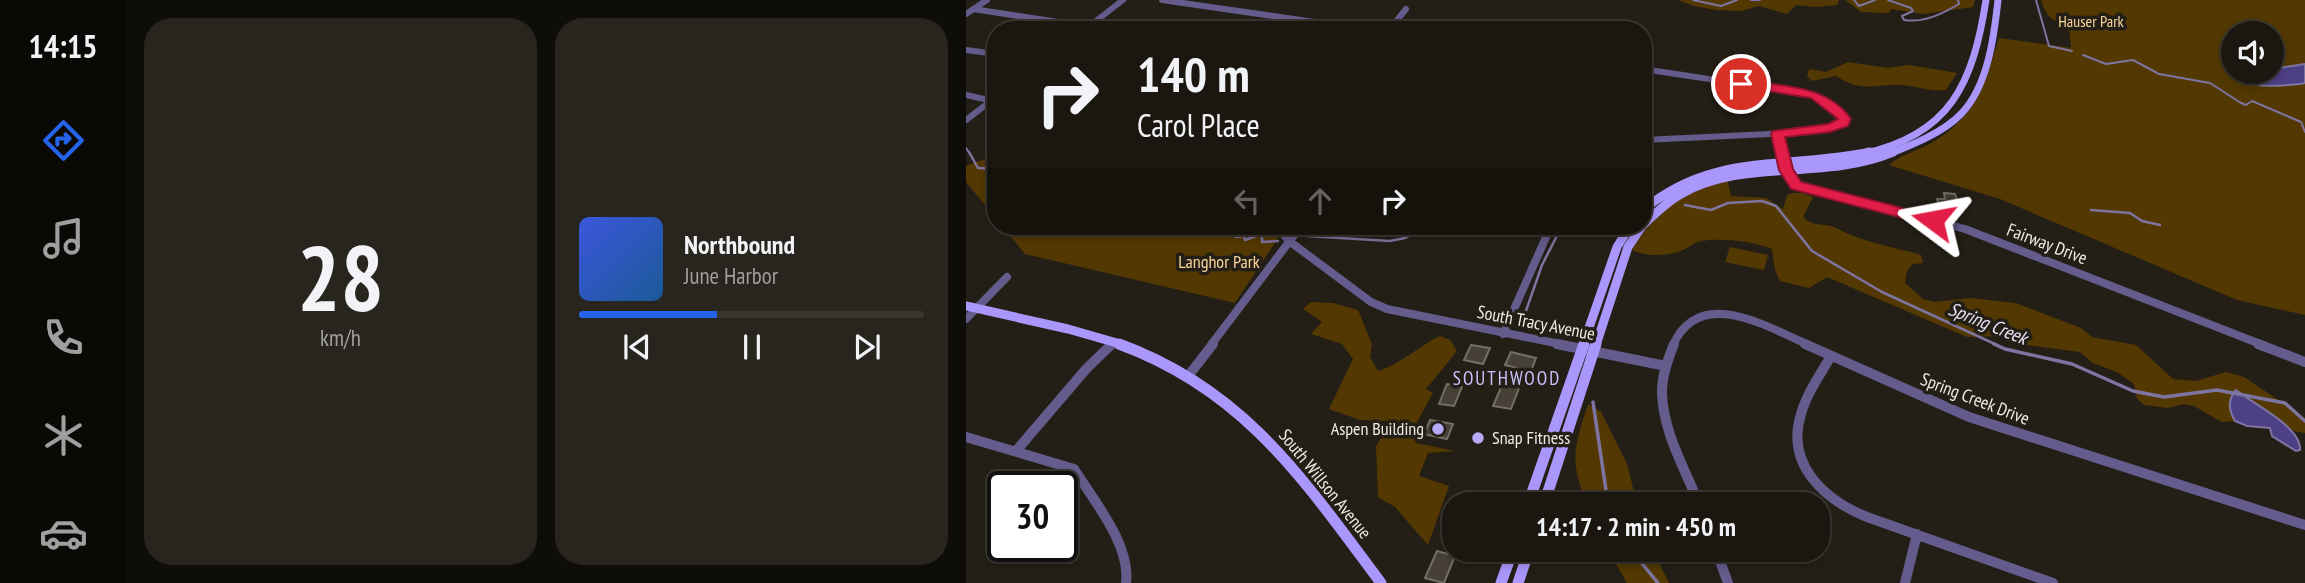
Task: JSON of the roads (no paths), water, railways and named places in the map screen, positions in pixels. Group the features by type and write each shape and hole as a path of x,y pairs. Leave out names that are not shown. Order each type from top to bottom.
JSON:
{"main road":[{"path":"1652,215 1674,198 1708,180 1861,155 1903,141 1934,123 1951,106 1962,88 1976,48 1986,0"},
{"path":"1652,203 1672,187 1700,174 1732,166 1786,166 1814,170 1865,164 1912,146 1953,123 1971,100 1981,75 1992,41 1998,0"},
{"path":"1547,492 1617,247 1624,235"},
{"path":"1533,492 1628,247 1636,235"},
{"name":"South Willson Avenue","path":"971,307 1113,342 1147,354 1189,375 1238,412 1274,446 1381,583"},
{"path":"1500,580 1508,562"},
{"path":"1518,583 1525,562"}],"street":[{"path":"966,14 987,0"},
{"path":"1096,21 1124,0"},
{"path":"1162,0 1299,21"},
{"path":"973,9 1044,21"},
{"path":"1397,21 1406,9"},
{"path":"966,50 987,53"},
{"path":"1652,70 1815,95 1839,111 1845,119 1844,123 1837,126 1811,132 1652,139"},
{"path":"966,95 987,99"},
{"path":"966,120 987,105"},
{"path":"1777,134 1786,166"},
{"name":"Fairway Drive","path":"1786,166 1796,185 1809,190 1965,229 2305,362"},
{"name":"South Tracy Avenue","path":"1284,235 1371,302 1387,309 1666,366"},
{"path":"1189,375 1294,235"},
{"path":"1503,334 1547,235"},
{"path":"966,319 971,307 1007,277"},
{"name":"Spring Creek Drive","path":"1666,366 1673,342 1684,324 1700,316 1719,312 1748,319 1969,416 2305,526"},
{"path":"1016,451 1087,368 1113,342"},
{"path":"1831,356 1811,389 1799,421 1799,445 1806,467 1822,490 1837,502 2053,583"},
{"path":"1666,366 1662,385 1665,413 1695,492"},
{"path":"966,437 1065,464 1079,474 1123,550 1128,569 1126,583"},
{"path":"1905,583 1917,534"},
{"path":"1720,562 1728,583"}],"waterway":[{"path":"1693,0 1721,6 1737,0"},
{"path":"1751,0 1760,0"},
{"path":"1854,0 1859,6 1875,0"},
{"path":"1888,0 1911,8 1913,11 1902,16 1904,20 1911,21 1939,14 1959,4 1958,0"},
{"path":"2036,0 2049,46 2072,51"},
{"path":"2083,55 2106,64 2133,60 2159,74 2210,83 2241,103 2246,105 2252,101 2301,122 2305,132"},
{"name":"Spring Creek","path":"966,148 970,154"},
{"name":"Spring Creek","path":"969,152 978,168 987,168"},
{"name":"Spring Creek","path":"1685,205 1711,210 1728,203 1762,201 1776,206 1812,251 1882,292 1997,345"},
{"path":"2091,210 2130,213 2142,221 2160,225"},
{"name":"Spring Creek","path":"1236,235 1244,236 1245,240 1259,235"},
{"name":"Spring Creek","path":"1262,235 1262,242 1278,241"},
{"name":"Spring Creek","path":"1306,236 1390,241 1411,235"},
{"path":"1557,235 1542,265 1521,325 1568,334"},
{"name":"Spring Creek","path":"1994,344 2005,349 2072,364 2133,391 2164,397 2217,390 2285,403 2305,421"},
{"path":"1593,402 1606,492"},
{"path":"1641,562 1658,583"}],"place":[{"name":"Aspen Building","path":"1438,429"},
{"name":"Snap Fitness","path":"1478,438"}],"district":[{"name":"SOUTHWOOD","path":"1507,378"}],"park label":[{"name":"Hauser Park","path":"2091,21"},
{"name":"Langhor Park","path":"1219,262"}]}
